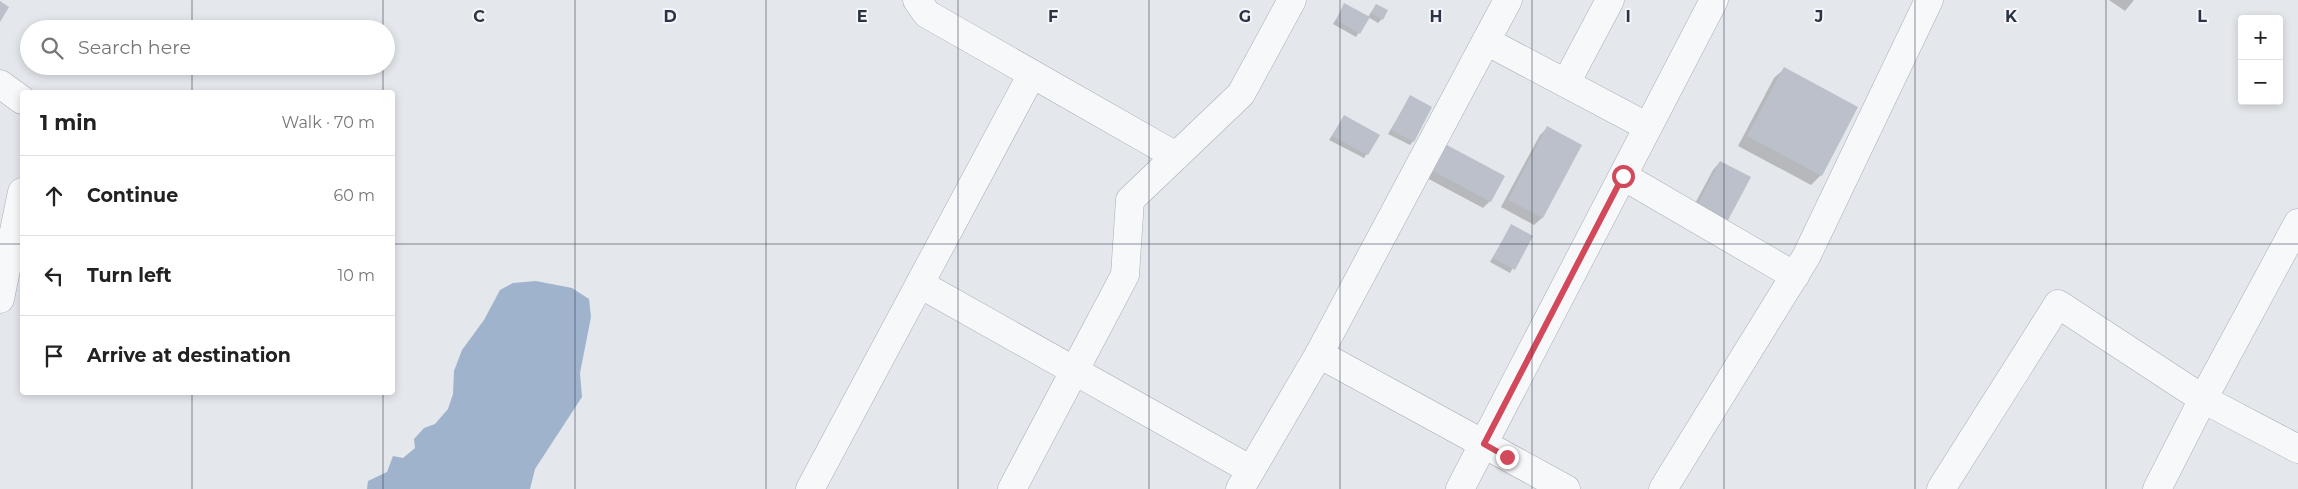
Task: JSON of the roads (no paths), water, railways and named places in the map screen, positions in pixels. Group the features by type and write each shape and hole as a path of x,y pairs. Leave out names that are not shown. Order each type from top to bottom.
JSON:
{"street":[{"path":"917,0 927,14 1176,156"},
{"path":"1012,489 1125,276 1130,200 1240,94 1292,0"},
{"path":"920,284 1075,370 1245,480 1320,354 1508,0"},
{"path":"1566,83 1610,0"},
{"path":"1460,489 1714,0"},
{"path":"1663,489 1806,257 1929,0"},
{"path":"1486,41 1648,127"},
{"path":"810,489 1032,74"},
{"path":"0,84 20,99"},
{"path":"1623,176 1794,276"},
{"path":"0,299 20,202"},
{"path":"2158,489 2202,399 2298,223"},
{"path":"1941,489 2058,304 2202,399 2298,449"},
{"path":"1320,354 1566,489"}],"water":[{"path":"536,281 572,288 589,299 591,317 580,373 582,397 535,469 530,489 367,489 368,481 387,472 393,456 403,458 415,448 414,439 424,428 435,424 448,409 453,394 454,371 462,350 484,320 500,290 513,283"}]}
